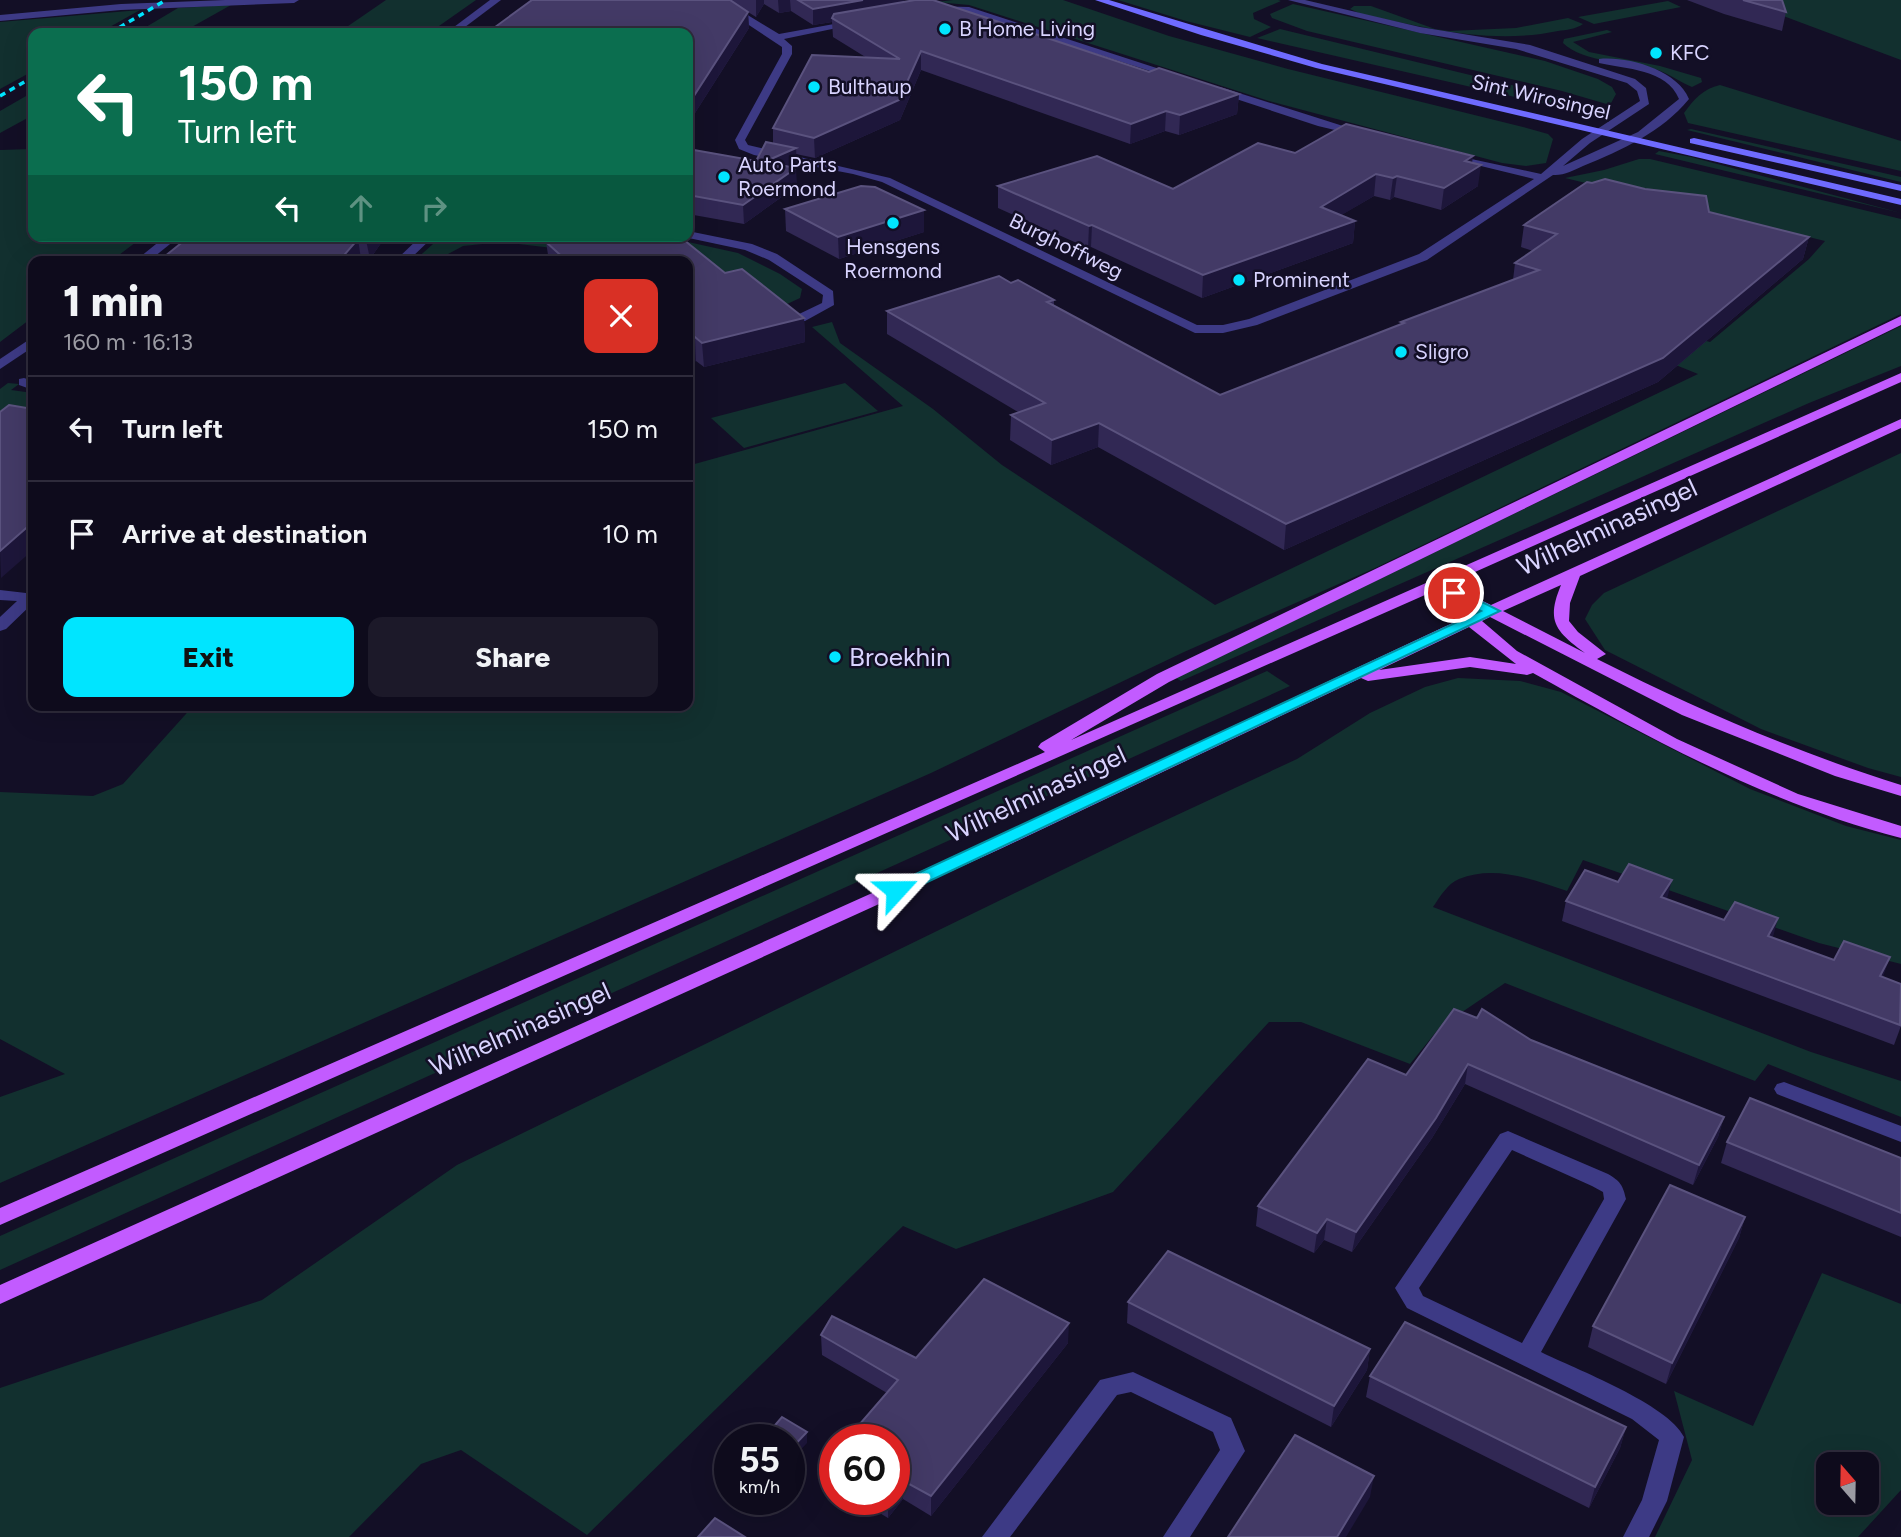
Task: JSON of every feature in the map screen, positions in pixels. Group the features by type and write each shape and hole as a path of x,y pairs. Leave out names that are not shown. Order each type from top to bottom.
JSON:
{"main road":[{"name":"Sint Wirosingel","path":"1100,0 1320,66 1600,125 1634,139 1901,202"},
{"name":"Sint Wirosingel","path":"1175,23 1431,80"},
{"name":"Sint Wirosingel","path":"1614,122 1901,188"},
{"path":"973,790 1163,678 1901,320"},
{"name":"Wilhelminasingel","path":"0,1217 973,790 1901,377"},
{"name":"Wilhelminasingel","path":"0,1295 982,851 1471,620 1901,423"},
{"path":"1573,574 1559,608 1565,630 1664,700"},
{"path":"1435,583 1664,700 1819,764 1901,791"},
{"path":"1435,583 1471,620 1511,654 1671,743 1751,781 1821,808 1901,832"},
{"path":"1343,680 1470,662 1544,673"}],"street":[{"path":"0,18 121,8 294,0"},
{"path":"458,28 496,0"},
{"path":"716,0 777,37 864,21"},
{"path":"1293,0 1420,30 1520,47"},
{"path":"923,11 953,7 966,9 1188,80"},
{"name":"Burghoffweg","path":"777,37 787,46 787,54 749,120 740,141 743,147 761,154 855,171 886,180 1195,329 1223,329 1253,322 1402,267 1423,257 1544,178 1648,131 1684,99 1681,87 1644,70 1559,52 1520,47"},
{"name":"Burghoffweg","path":"1520,47 1609,73 1642,89 1645,102 1614,122 1600,125 1544,178"},
{"path":"1201,84 1322,124 1372,136"},
{"path":"1438,153 1544,178"},
{"path":"693,236 748,247 773,257 829,294 828,305 801,318"},
{"path":"148,256 166,242"},
{"path":"406,256 422,242"},
{"path":"0,365 28,345"},
{"path":"0,595 28,597"},
{"path":"0,626 28,601"},
{"path":"1784,1088 1901,1134"},
{"path":"1526,1357 1615,1199 1613,1188 1600,1180 1508,1139 1407,1288 1415,1302 1526,1357 1641,1412 1672,1437 1654,1501 1636,1537"},
{"path":"995,1537 1110,1387 1133,1382 1222,1425 1233,1451 1175,1537"}],"green space":[{"path":"386,0 476,0 436,28 345,28"},
{"path":"1063,0 1169,36 1288,69 1523,127 1548,134 1553,139 1546,163 1526,166 1502,163 1269,101 969,5 936,2"},
{"path":"1118,0 1281,1 1253,13 1254,19 1271,27 1250,37"},
{"path":"1901,0 1901,60 1746,2"},
{"path":"1668,1 1681,7 1594,24 1578,17"},
{"path":"1293,4 1545,61 1598,79 1612,87 1616,94 1610,105 1562,91 1307,31 1272,18 1270,14"},
{"path":"231,5 190,28 144,28 178,8"},
{"path":"1354,6 1371,6 1435,29 1449,31 1516,28 1568,18 1583,24 1571,29 1533,35 1483,35 1459,33 1434,29 1361,14 1350,9"},
{"path":"140,10 108,28 28,28 28,74 0,89 0,22"},
{"path":"1280,29 1569,101 1565,105 1546,104 1257,38"},
{"path":"1607,30 1612,32 1573,42 1589,52 1660,66 1701,78 1702,82 1692,87 1658,70 1582,55 1563,43 1564,39"},
{"path":"1720,85 1901,141 1901,171 1688,123 1684,113 1691,103 1699,95"},
{"path":"28,95 28,118 0,133 0,111"},
{"path":"1687,130 1901,177 1901,182"},
{"path":"28,149 28,242 136,242 118,256 28,256 28,321 0,342 0,150"},
{"path":"1659,151 1691,157 1901,213 1655,154"},
{"path":"1639,159 1650,159 1901,219 1901,314 1375,568 1184,652 931,773 0,1183 0,1097 65,1074 0,1039 0,792 93,796 123,784 189,711 693,711 693,464 903,406 812,327 832,322 840,343 933,409 1002,465 1215,605 1698,374 1508,297 1521,291 1710,342 1809,259 1825,241 1565,178"},
{"path":"435,242 502,242 463,246 448,254 449,256 420,256"},
{"path":"502,242 622,242 595,253"},
{"path":"681,242 738,253 780,274 802,289 800,298 757,312"},
{"path":"1901,326 1901,366 1809,403 1181,681 1176,678"},
{"path":"8,383 19,384 11,390 28,392 28,418 0,416 0,389"},
{"path":"845,383 878,411 744,448 711,418"},
{"path":"1901,453 1901,777 1868,768 1761,729 1605,650 1585,619 1592,605 1604,593"},
{"path":"1267,671 1290,686 0,1270 0,1236"},
{"path":"1458,678 1520,681 1561,692 1750,789 1846,826 1901,840 1901,964 1819,943 1583,860 1567,891 1514,875 1486,873 1455,881 1433,907 1811,1052 1901,1081 1901,1117 1768,1064 1755,1081 1505,983 1440,1027 1410,1064 1301,1022 1269,1022 1113,1192 956,1249 903,1226 587,1535 461,1450 421,1464 349,1537 0,1537 0,1388 262,1300 457,1165 1134,835 1297,759 1370,713 1425,687"},
{"path":"1822,1273 1901,1304 1901,1490 1880,1513 1880,1452 1816,1452 1816,1516 1877,1516 1858,1537 1655,1537 1692,1460 1674,1391 1753,1426"}],"building":[{"path":"532,0 730,0 748,12 693,97 693,28 494,28"},
{"path":"798,0 863,0 813,9"},
{"path":"915,0 933,0 1149,72 1159,68 1239,94 1180,115 1166,111 1131,124 921,51 899,100 814,138 773,128 812,55 900,59 832,18 834,14"},
{"path":"1743,0 1782,0 1786,12"},
{"path":"1346,124 1473,156 1465,161 1481,165 1444,188 1397,176 1393,178 1376,174 1321,207 1355,221 1203,275 998,186 1097,156 1173,189 1258,143 1295,153"},
{"path":"766,142 796,148 764,162 796,168 743,205 693,196 693,150 756,161"},
{"path":"1605,179 1645,189 1706,196 1709,212 1809,237 1663,358 1286,524 1099,423 1052,440 1011,415 1045,403 887,311 999,276 1011,283 1018,280 1054,300 1047,302 1220,395 1539,270 1515,263 1557,234 1524,225 1587,182"},
{"path":"861,186 875,187 924,210 838,237 785,209"},
{"path":"183,242 355,242 343,256 165,256"},
{"path":"546,242 686,242 725,273 742,269 804,318 702,343 693,338 693,256 561,256"},
{"path":"9,405 28,408 28,526 0,551 0,412"},
{"path":"1629,864 1672,880 1661,897 1724,920 1735,902 1778,918 1768,936 1834,960 1844,941 1890,957 1880,976 1901,984 1900,1025 1566,901 1585,870 1618,882"},
{"path":"1454,1009 1477,1018 1482,1009 1531,1040 1724,1117 1699,1165 1468,1064 1436,1118 1356,1232 1327,1219 1317,1233 1258,1206 1368,1059 1406,1075"},
{"path":"1750,1098 1901,1158 1901,1213 1727,1142"},
{"path":"1670,1185 1745,1217 1672,1363 1593,1326"},
{"path":"1168,1251 1370,1349 1334,1406 1128,1302"},
{"path":"984,1279 1069,1323 931,1496 910,1484 910,1424 860,1424 898,1380 821,1335 832,1316 916,1358"},
{"path":"1405,1322 1626,1427 1595,1487 1370,1376"},
{"path":"782,1417 794,1424 776,1424"},
{"path":"1295,1435 1374,1476 1337,1537 1228,1537"},
{"path":"715,1518 745,1537 698,1537"}],"railway":[{"path":"118,28 166,0"},
{"path":"0,96 28,80"}],"place":[{"name":"B Home Living","path":"945,29"},
{"name":"KFC","path":"1656,53"},
{"name":"Bulthaup","path":"814,87"},
{"name":"Auto Parts Roermond","path":"724,177"},
{"name":"Hensgens Roermond","path":"893,223"},
{"name":"Prominent","path":"1239,280"},
{"name":"Sligro","path":"1401,352"},
{"name":"Broekhin","path":"835,657"}],"route":[{"path":"896,890 1493,611 1454,593"}]}
